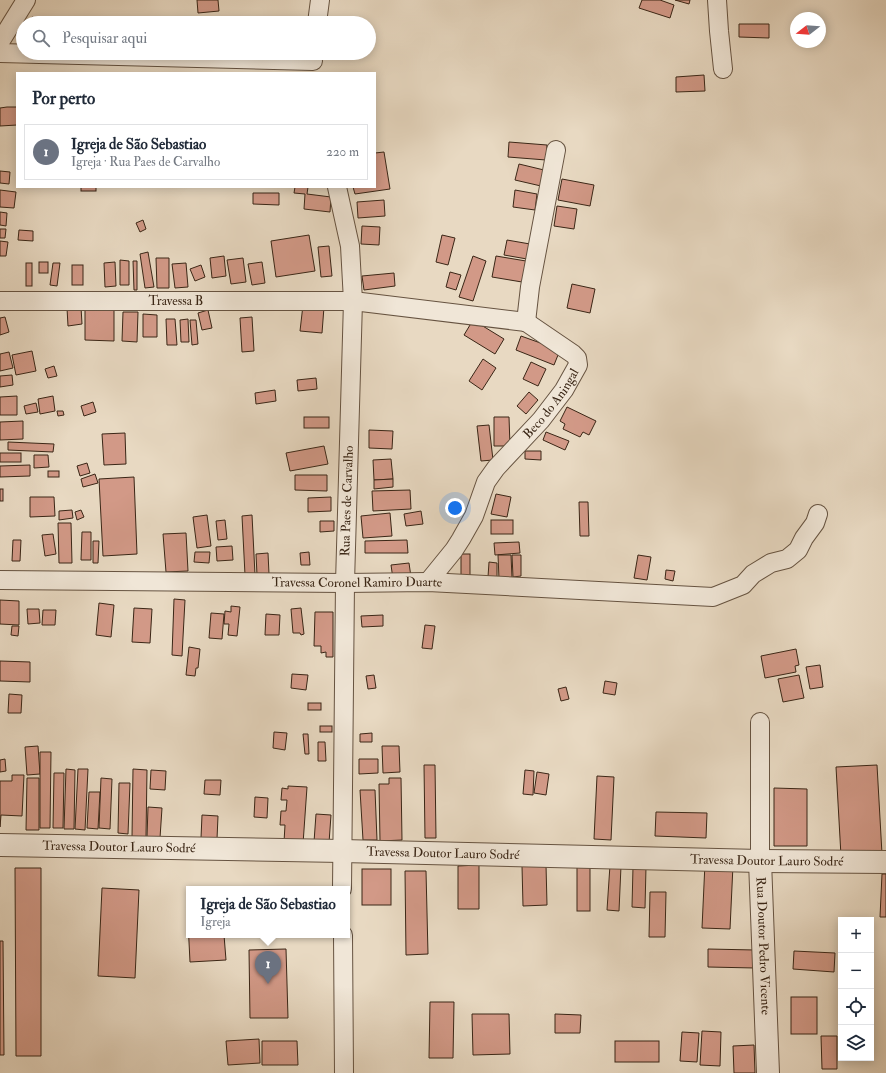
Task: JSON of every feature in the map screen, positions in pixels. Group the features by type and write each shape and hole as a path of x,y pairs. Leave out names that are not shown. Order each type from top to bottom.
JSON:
{"street":[{"path":"16,16 26,0"},
{"path":"318,16 320,0"},
{"path":"717,0 723,69"},
{"path":"0,42 16,16"},
{"path":"0,53 16,53"},
{"path":"243,60 313,62"},
{"path":"526,322 530,288 556,150"},
{"name":"Rua Paes de Carvalho","path":"337,188 350,246 352,301 345,583 342,886"},
{"name":"Travessa B","path":"0,301 352,301 526,322"},
{"name":"Beco do Aningal","path":"428,582 461,539 474,516 486,482 496,468 553,406 577,368 578,361 573,354 526,322"},
{"name":"Travessa Coronel Ramiro Duarte","path":"0,580 345,583 428,582 713,598 743,585 753,574 771,563 787,559 798,550 804,538 815,523 818,514"},
{"name":"Rua Doutor Pedro Vicente","path":"760,722 760,861 768,1073"},
{"name":"Travessa Doutor Lauro Sodré","path":"0,845 760,861 886,862"},
{"path":"343,938 344,1073"}],"building":[{"path":"197,0 218,0 219,11 198,13"},
{"path":"642,0 660,0 674,5 670,18 639,8"},
{"path":"675,0 690,0 689,4"},
{"path":"739,24 769,24 769,38 739,37"},
{"path":"704,75 705,91 676,92 676,77"},
{"path":"16,107 16,125 0,126 0,108"},
{"path":"509,142 547,145 546,160 508,157"},
{"path":"384,152 390,189 355,194 353,188 376,188 376,153"},
{"path":"519,164 544,170 541,186 515,180"},
{"path":"0,171 10,172 9,184 0,183"},
{"path":"562,179 594,185 590,206 558,200"},
{"path":"81,188 96,188 96,191 81,191"},
{"path":"295,188 308,188 307,194 331,197 330,212 304,209 305,194 294,193"},
{"path":"0,190 16,192 14,208 0,207"},
{"path":"515,190 537,194 535,210 513,207"},
{"path":"253,193 279,193 279,205 253,204"},
{"path":"384,200 385,216 358,218 357,202"},
{"path":"557,206 577,209 574,229 554,226"},
{"path":"0,212 7,213 6,226 0,225"},
{"path":"143,220 146,229 140,232 136,223"},
{"path":"362,226 380,227 379,245 361,244"},
{"path":"0,229 6,229 5,238 0,238"},
{"path":"19,230 33,231 33,241 18,240"},
{"path":"309,235 315,271 276,277 271,241"},
{"path":"442,235 455,238 448,265 436,262"},
{"path":"507,240 530,244 527,259 504,255"},
{"path":"0,241 8,242 6,256 0,256"},
{"path":"329,246 332,276 321,277 318,247"},
{"path":"148,252 154,287 145,288 140,254"},
{"path":"224,256 226,276 212,278 210,258"},
{"path":"473,256 486,261 473,301 459,297"},
{"path":"496,256 526,261 522,282 492,277"},
{"path":"156,258 169,258 169,288 157,288"},
{"path":"243,258 246,282 231,284 227,260"},
{"path":"120,260 129,261 129,285 120,285"},
{"path":"133,261 137,261 137,290 134,290"},
{"path":"39,262 48,262 48,273 39,273"},
{"path":"115,262 116,286 105,287 104,263"},
{"path":"262,262 265,283 252,285 248,264"},
{"path":"26,263 32,263 32,286 26,286"},
{"path":"53,263 60,263 57,286 50,285"},
{"path":"186,263 188,287 175,288 172,264"},
{"path":"72,265 83,265 83,285 72,285"},
{"path":"201,265 205,277 195,281 190,269"},
{"path":"450,272 461,275 456,290 446,287"},
{"path":"394,273 395,286 364,290 362,276"},
{"path":"572,284 595,289 590,313 567,308"},
{"path":"303,305 324,307 322,333 300,331"},
{"path":"81,307 82,324 68,326 67,308"},
{"path":"85,307 114,307 114,341 85,340"},
{"path":"208,310 212,328 202,330 198,313"},
{"path":"123,312 138,312 137,342 122,341"},
{"path":"143,314 157,315 157,337 143,337"},
{"path":"5,317 9,332 0,335 0,318"},
{"path":"252,317 254,351 242,352 240,318"},
{"path":"166,319 175,319 177,345 167,345"},
{"path":"188,319 189,342 181,342 180,320"},
{"path":"190,320 196,320 198,344 192,345"},
{"path":"473,320 504,339 495,354 464,335"},
{"path":"521,336 560,350 554,365 516,350"},
{"path":"32,351 36,371 16,375 12,355"},
{"path":"9,352 13,368 0,371 0,354"},
{"path":"483,359 496,368 482,390 469,381"},
{"path":"531,362 546,369 538,386 523,379"},
{"path":"54,366 57,376 48,378 45,369"},
{"path":"12,375 13,385 0,387 0,376"},
{"path":"316,378 317,389 298,391 297,380"},
{"path":"275,390 276,401 256,404 255,393"},
{"path":"529,392 538,400 526,414 517,406"},
{"path":"17,396 17,415 0,415 0,397"},
{"path":"53,396 55,411 40,414 38,399"},
{"path":"93,402 96,412 84,416 81,406"},
{"path":"36,403 38,412 26,414 24,406"},
{"path":"567,407 596,421 589,435 583,432 580,437 563,429 565,424 560,421"},
{"path":"57,411 63,411 64,415 58,416"},
{"path":"304,417 329,417 329,428 304,428"},
{"path":"494,417 509,417 510,446 494,446"},
{"path":"23,421 23,439 0,440 0,422"},
{"path":"489,425 493,460 481,461 477,426"},
{"path":"369,430 393,431 392,449 369,448"},
{"path":"546,432 569,441 565,450 543,440"},
{"path":"125,433 126,464 104,465 102,434"},
{"path":"8,442 54,444 53,452 8,450"},
{"path":"324,446 328,464 290,471 286,453"},
{"path":"525,451 541,451 541,460 525,459"},
{"path":"0,453 21,453 21,462 0,462"},
{"path":"34,455 48,455 49,467 34,468"},
{"path":"391,459 393,479 374,480 373,460"},
{"path":"87,463 90,473 80,476 77,466"},
{"path":"30,465 30,476 0,477 0,466"},
{"path":"48,471 59,471 59,477 48,477"},
{"path":"95,474 98,483 83,487 81,479"},
{"path":"295,475 327,475 327,491 295,490"},
{"path":"134,477 137,554 103,556 99,479"},
{"path":"393,479 393,487 374,489 374,480"},
{"path":"0,489 3,489 3,501 0,501"},
{"path":"410,490 411,509 373,511 372,491"},
{"path":"496,494 511,497 507,517 491,514"},
{"path":"30,497 54,497 55,516 30,517"},
{"path":"331,497 331,511 308,512 308,498"},
{"path":"579,502 588,502 589,536 580,536"},
{"path":"72,510 73,518 59,520 59,511"},
{"path":"81,510 84,517 77,520 75,512"},
{"path":"421,511 423,524 406,526 404,514"},
{"path":"390,513 392,536 363,538 361,516"},
{"path":"207,515 211,546 197,548 193,517"},
{"path":"252,515 255,575 245,575 242,516"},
{"path":"225,520 227,539 218,540 216,521"},
{"path":"491,520 513,520 513,534 491,534"},
{"path":"320,521 334,521 334,531 320,532"},
{"path":"58,523 71,523 72,563 59,563"},
{"path":"82,532 91,532 91,560 81,560"},
{"path":"186,533 188,571 166,572 163,534"},
{"path":"53,534 56,554 45,556 42,535"},
{"path":"13,540 21,540 20,561 12,561"},
{"path":"407,540 408,553 365,553 365,541"},
{"path":"93,541 99,541 98,563 93,563"},
{"path":"519,542 520,553 495,555 494,543"},
{"path":"232,546 233,560 217,561 216,547"},
{"path":"195,552 210,552 209,563 194,562"},
{"path":"309,552 310,565 301,565 300,553"},
{"path":"268,553 269,574 257,575 256,554"},
{"path":"461,554 470,554 470,579 461,579"},
{"path":"498,555 511,555 512,578 499,579"},
{"path":"512,555 521,555 521,576 513,577"},
{"path":"638,555 651,557 647,580 634,578"},
{"path":"489,562 497,563 497,577 488,577"},
{"path":"409,563 411,577 393,579 391,565"},
{"path":"666,570 675,571 673,581 665,579"},
{"path":"174,599 185,600 182,656 172,655"},
{"path":"0,600 19,601 19,625 0,624"},
{"path":"99,603 114,605 111,637 96,635"},
{"path":"231,606 240,607 237,636 228,635 229,624 224,624 225,611 231,612"},
{"path":"134,608 152,609 150,643 132,642"},
{"path":"301,608 304,634 301,635 300,633 293,633 291,609"},
{"path":"27,609 39,609 40,623 28,624"},
{"path":"43,610 56,610 55,625 42,625"},
{"path":"315,612 333,612 333,657 326,657 326,652 321,653 321,646 314,646"},
{"path":"211,613 224,614 222,639 209,638"},
{"path":"266,614 280,615 279,635 265,635"},
{"path":"383,615 383,626 362,627 361,616"},
{"path":"425,625 435,626 432,649 422,648"},
{"path":"12,626 19,626 18,636 11,635"},
{"path":"189,647 200,649 198,668 196,668 195,676 186,675"},
{"path":"796,649 799,665 795,666 796,672 765,678 761,656"},
{"path":"0,661 30,662 30,682 0,681"},
{"path":"820,665 823,687 810,689 806,667"},
{"path":"292,674 308,675 306,690 291,688"},
{"path":"374,675 376,688 368,689 366,676"},
{"path":"799,675 804,698 783,702 778,679"},
{"path":"605,681 617,683 615,695 603,693"},
{"path":"566,687 569,699 561,701 558,689"},
{"path":"9,694 22,695 21,713 8,713"},
{"path":"308,703 321,703 321,710 308,710"},
{"path":"320,726 332,726 332,732 320,732"},
{"path":"274,732 287,733 285,750 273,748"},
{"path":"372,733 372,742 360,742 360,734"},
{"path":"303,734 308,734 309,754 305,754"},
{"path":"318,742 325,742 326,761 318,761"},
{"path":"38,746 40,774 27,775 25,747"},
{"path":"382,746 399,746 400,772 383,773"},
{"path":"40,752 51,752 50,828 40,828"},
{"path":"5,759 6,771 0,772 0,760"},
{"path":"359,759 378,759 378,773 359,774"},
{"path":"424,765 435,765 436,838 425,838"},
{"path":"877,765 882,854 841,856 836,767"},
{"path":"66,769 75,770 74,829 64,829"},
{"path":"78,769 88,769 85,830 75,829"},
{"path":"133,769 147,770 146,837 132,837"},
{"path":"151,770 166,771 165,790 150,789"},
{"path":"525,770 534,771 533,795 523,794"},
{"path":"537,772 549,774 546,795 534,793"},
{"path":"54,773 64,773 63,828 53,828"},
{"path":"12,775 24,775 22,816 1,815 0,827 0,781 12,781"},
{"path":"597,776 614,777 611,840 594,839"},
{"path":"27,778 39,778 39,830 26,830"},
{"path":"101,778 112,779 110,829 99,828"},
{"path":"389,778 401,778 402,840 380,841 379,784 389,784"},
{"path":"205,780 221,780 220,795 204,794"},
{"path":"119,783 130,783 128,834 118,833"},
{"path":"288,786 307,787 303,844 284,842 285,825 280,825 281,811 286,811 287,800 281,800 282,788 288,789"},
{"path":"774,788 807,789 807,846 774,846"},
{"path":"360,790 375,790 377,840 363,840"},
{"path":"89,792 100,792 98,829 87,828"},
{"path":"255,797 268,798 267,818 254,817"},
{"path":"148,807 162,808 160,838 147,837"},
{"path":"656,812 707,813 706,838 655,836"},
{"path":"316,814 331,815 329,843 314,842"},
{"path":"202,815 218,816 217,839 201,838"},
{"path":"577,863 590,863 590,911 577,911"},
{"path":"705,863 733,865 730,929 702,928"},
{"path":"479,865 479,909 458,909 458,866"},
{"path":"546,865 547,905 523,906 522,866"},
{"path":"610,865 621,866 619,911 607,910"},
{"path":"633,867 646,867 645,908 632,907"},
{"path":"15,868 41,868 41,1056 16,1056"},
{"path":"362,869 391,869 391,905 362,905"},
{"path":"405,871 426,871 428,954 406,955"},
{"path":"882,874 886,874 886,917 880,917"},
{"path":"102,888 139,890 135,978 98,976"},
{"path":"650,892 666,892 665,937 649,937"},
{"path":"189,938 224,938 226,960 190,962"},
{"path":"0,941 3,941 4,1055 0,1055"},
{"path":"286,949 288,1018 250,1018 249,950"},
{"path":"708,949 755,950 755,968 708,967"},
{"path":"794,951 835,953 834,972 793,969"},
{"path":"791,997 817,997 817,1034 791,1034"},
{"path":"430,1002 454,1002 453,1058 429,1058"},
{"path":"472,1014 509,1014 510,1054 473,1055"},
{"path":"555,1014 581,1015 580,1033 555,1033"},
{"path":"702,1031 721,1032 720,1066 700,1065"},
{"path":"682,1032 699,1033 697,1062 680,1061"},
{"path":"821,1036 837,1036 837,1069 822,1069"},
{"path":"259,1039 260,1063 228,1065 226,1041"},
{"path":"262,1041 297,1041 298,1065 262,1065"},
{"path":"615,1041 659,1041 659,1062 615,1062"},
{"path":"754,1045 755,1073 734,1073 733,1046"}],"place":[{"name":"Igreja de São Sebastiao","path":"268,984"}]}
